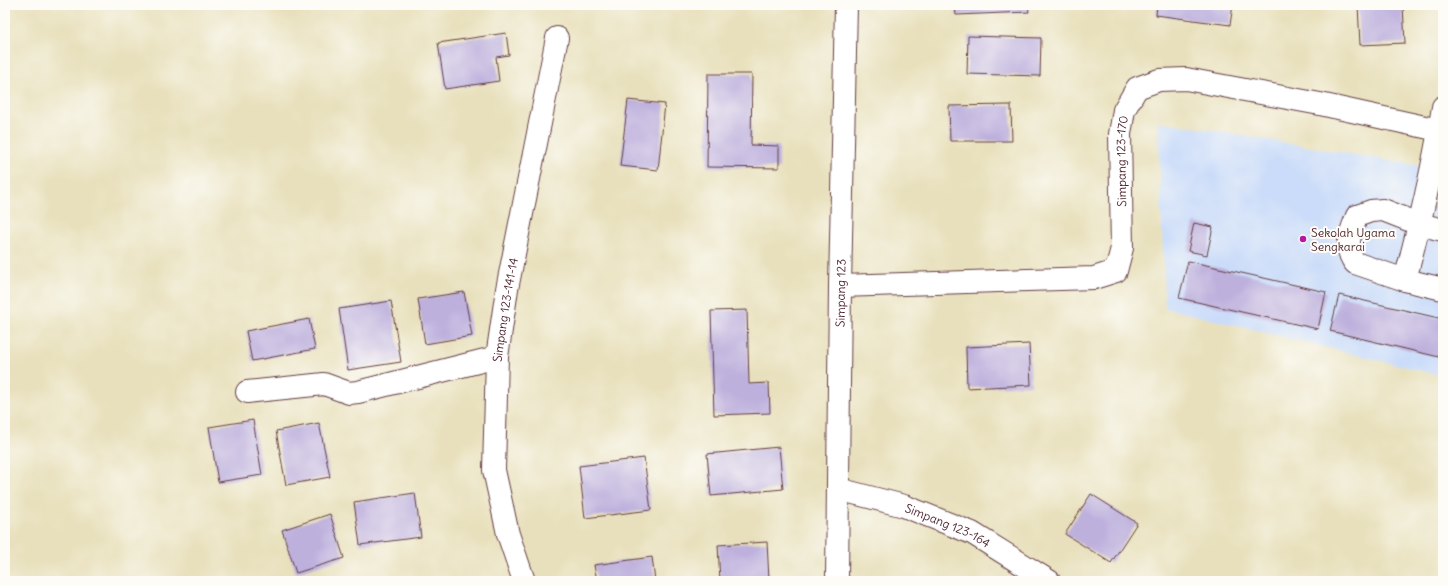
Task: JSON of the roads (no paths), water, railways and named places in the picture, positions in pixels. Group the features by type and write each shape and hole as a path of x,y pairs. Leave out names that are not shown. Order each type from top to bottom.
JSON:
{"street":[{"name":"Simpang 123","path":"837,581 840,286 846,5"},
{"name":"Simpang 123-141-14","path":"524,581 508,534 494,470 497,357 507,289 557,38"},
{"name":"Simpang 123-170","path":"840,286 1094,278 1116,271 1122,248 1120,134 1124,110 1137,88 1159,80 1186,79 1320,104 1441,131"},
{"path":"1405,280 1441,131 1443,107"},
{"path":"1443,230 1419,224 1384,210 1371,211 1357,216 1351,232 1349,247 1350,257 1354,263 1405,280 1443,289"},
{"path":"247,392 324,384 349,393 358,392 497,357"},
{"name":"Simpang 123-164","path":"838,488 904,506 972,533 1049,581"}],"place":[{"name":"Sekolah Ugama Sengkarai","path":"1303,239"}]}
